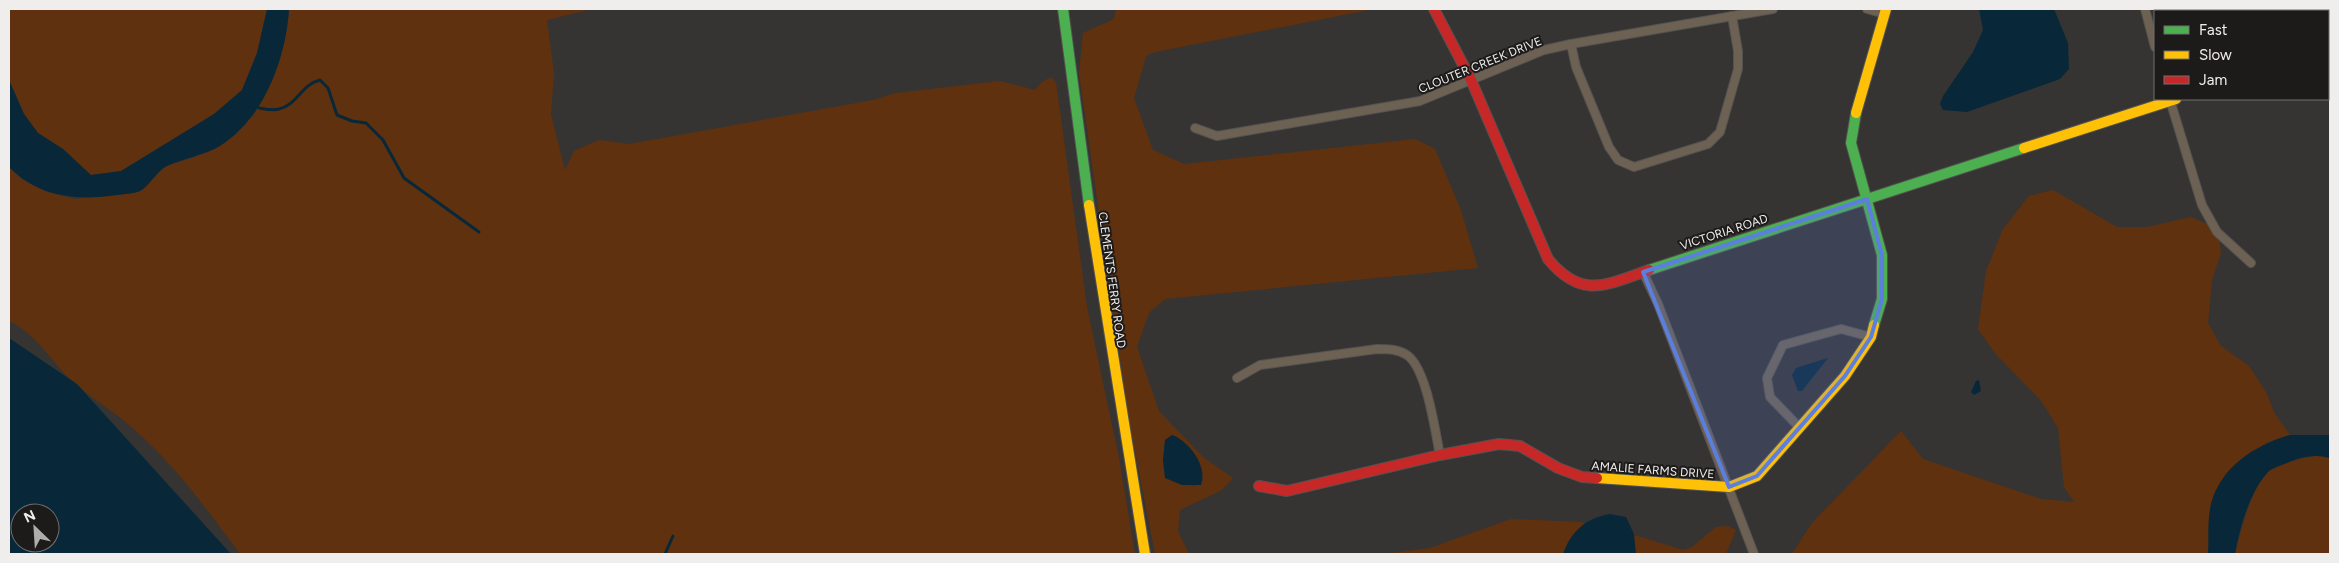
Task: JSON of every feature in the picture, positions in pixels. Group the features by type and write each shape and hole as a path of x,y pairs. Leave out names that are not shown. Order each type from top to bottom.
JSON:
{"street":[{"name":"CLEMENTS FERRY ROAD","path":"1063,9 1094,253 1145,554"},
{"name":"VICTORIA ROAD","path":"1434,9 1471,80 1548,259 1564,277 1582,286 1600,285 1643,272 2169,100"},
{"name":"CLOUTER CREEK DRIVE","path":"1195,128 1217,136 1420,101 1544,50 1773,9"},
{"path":"1867,9 1885,11"},
{"path":"2145,9 2154,43"},
{"name":"AMALIE FARMS DRIVE","path":"1258,486 1287,490 1345,479 1440,455 1499,444 1520,446 1558,468 1582,477 1730,487 1757,476 1846,376 1871,337 1882,299 1882,255 1852,144 1854,121 1885,11"},
{"path":"1571,44 1576,67 1609,147 1618,160 1634,167 1708,144 1720,132 1738,68 1738,51 1732,16"},
{"path":"2172,100 2202,205 2217,232 2251,263"},
{"path":"1643,272 1658,304 1705,430 1730,487 1754,554"},
{"path":"1799,427 1770,397 1767,378 1783,345 1841,329 1871,337"},
{"path":"1238,378 1260,365 1377,349 1395,350 1408,356 1417,366 1429,406 1440,455"}],"highlighted area":[{"path":"1867,199 1882,255 1882,299 1871,337 1845,376 1757,476 1729,487 1643,272"}],"shaded area":[{"path":"9,9 267,9 257,53 242,90 214,114 121,171 91,175 63,149 38,133 24,114 9,80"},
{"path":"289,9 592,9 547,20 554,73 551,115 565,170 574,151 599,140 629,144 873,100 896,93 1000,81 1035,90 1042,82 1051,77 1056,82 1087,307 1119,458 1135,554 240,554 188,486 160,454 122,419 76,384 27,332 9,321 9,167 21,179 47,192 75,199 140,191 166,166 195,157 252,117 260,106 278,65 288,22"},
{"path":"1116,9 1374,9 1155,52 1146,56 1134,98 1153,150 1184,164 1415,139 1435,149 1461,210 1478,268 1165,299 1149,313 1137,347 1159,411 1204,458 1233,478 1222,490 1180,510 1178,531 1189,554 1155,554 1129,421 1079,73 1083,33 1114,19","holes":["1172,435 1197,486 1182,485 1163,461 1165,440"]},
{"path":"2330,9 2330,44 2329,10 2264,10"},
{"path":"2053,190 2117,227 2147,227 2191,217 2218,229 2221,253 2212,280 2208,323 2221,346 2249,366 2266,392 2275,414 2290,435 2266,443 2208,554 1792,554 1812,523 1901,431 1923,459 2041,499 2074,502 2064,487 2058,428 2042,402 1995,353 1978,329 1986,271 2003,229 2029,196"},
{"path":"2319,455 2330,458 2330,554 2235,554 2248,509 2264,476 2282,465"},
{"path":"1511,519 1580,522 1641,537 1683,550 1692,547 1716,527 1728,526 1736,530 1726,554 1386,554 1430,548"}],"water":[{"path":"267,9 289,9 283,48 277,67 270,86 249,120 220,146 163,168 140,191 102,197 73,197 46,191 33,185 9,167 9,80 24,114 38,133 63,149 91,175 121,171 214,114 242,90 257,53"},
{"path":"1979,9 2054,9 2068,43 2069,69 2060,79 1967,112 1943,110 1940,104 1943,96 1973,52 1983,30"},
{"path":"9,338 77,384 231,554 9,554"},
{"path":"1828,358 1802,391 1798,391 1792,375 1796,368"},
{"path":"1979,380 1981,391 1974,395 1971,392 1976,381"},
{"path":"1172,435 1185,443 1196,455 1202,470 1201,485 1182,485 1165,478 1163,461 1165,440"},
{"path":"2290,435 2330,435 2330,458 2320,456 2304,457 2270,470 2261,480 2251,500 2235,554 2208,554 2211,504 2223,479 2231,468 2253,451"},
{"path":"1610,514 1626,517 1634,534 1636,554 1563,554 1570,539 1580,527 1587,522"}],"waterway":[{"path":"259,108 274,110 285,107 314,82 320,80 328,88 337,115 352,121 366,123 383,140 404,178 479,232"},
{"path":"665,554 673,536"}],"traffic: fast":[{"path":"1063,9 1089,205"},
{"path":"1856,113 1851,143 1882,255 1882,299 1874,325"},
{"path":"1649,270 2024,148"}],"traffic: slow":[{"path":"1856,113 1886,9"},
{"path":"2024,148 2173,100"},
{"path":"1089,205 1145,554"},
{"path":"1597,478 1729,487 1757,476 1845,376 1871,337 1874,325"}],"traffic: jam":[{"path":"1434,9 1471,80 1548,259 1560,272 1572,280 1595,286 1649,270"},
{"path":"1259,486 1287,491 1440,455 1499,444 1520,446 1558,468 1582,477 1597,478"}]}
